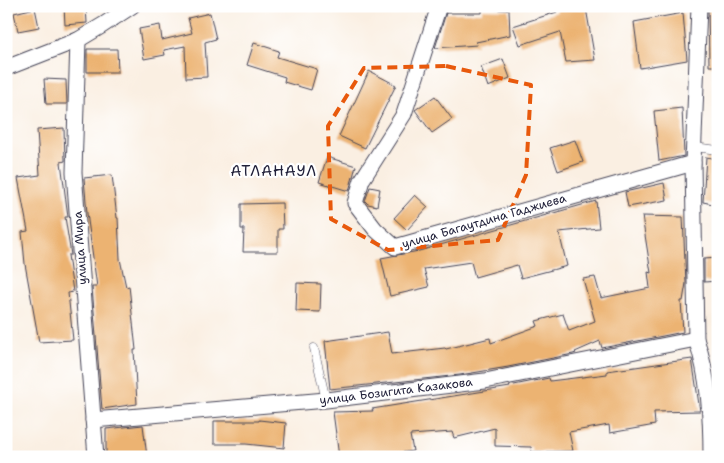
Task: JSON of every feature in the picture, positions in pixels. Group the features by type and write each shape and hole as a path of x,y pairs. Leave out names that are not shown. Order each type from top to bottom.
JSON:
{"street":[{"path":"6,68 78,40 132,6"},
{"name":"улица Багаутдина Гаджиева","path":"439,6 404,114 362,180 355,203 375,229 395,246 693,163"},
{"path":"699,6 693,163 696,339 704,360 711,434 711,457"},
{"name":"улица Мира","path":"78,40 74,172 96,457"},
{"name":"улица Бозигита Казакова","path":"93,420 326,400 485,381 696,339"}],"lane":[{"path":"694,147 718,150"},
{"path":"314,348 326,400"}],"highlighted area":[{"path":"446,66 531,85 526,175 498,240 388,250 331,219 328,126 364,68"}],"building":[{"path":"64,6 86,6 87,23 65,25"},
{"path":"708,6 718,6 718,66 709,66"},
{"path":"35,8 39,27 18,31 14,13"},
{"path":"586,8 595,60 566,62 560,32 520,45 513,26 557,12 556,10"},
{"path":"482,9 509,10 510,35 476,42 477,45 435,48 446,13 482,13"},
{"path":"210,13 216,39 205,42 207,77 186,78 185,46 164,50 165,55 144,59 139,29 160,25 162,40 192,33 188,18"},
{"path":"683,13 687,60 640,68 634,22"},
{"path":"254,43 279,51 277,57 317,69 311,90 284,82 285,77 247,65"},
{"path":"87,49 117,49 118,72 87,72"},
{"path":"503,59 510,78 488,87 481,67"},
{"path":"369,71 396,85 365,148 339,136"},
{"path":"44,79 66,80 67,104 46,104"},
{"path":"435,96 452,119 432,133 415,110"},
{"path":"682,108 684,156 659,161 654,111"},
{"path":"64,128 65,161 61,162 68,217 65,217 71,255 68,255 73,292 68,293 73,340 39,342 25,264 22,232 28,231 18,178 40,175 37,130"},
{"path":"575,140 583,162 558,171 550,148"},
{"path":"327,157 356,166 349,191 319,182"},
{"path":"706,157 718,159 718,205 703,202"},
{"path":"112,175 118,218 120,259 126,287 129,286 136,350 134,350 137,404 102,409 92,287 97,287 84,178"},
{"path":"664,183 667,200 628,207 625,192"},
{"path":"370,187 380,189 377,206 368,204 365,201"},
{"path":"415,195 428,207 407,230 394,218"},
{"path":"596,201 599,228 559,232 567,266 521,278 517,265 475,277 471,262 424,269 429,287 390,296 381,258 419,251"},
{"path":"282,203 283,229 278,229 278,252 243,252 244,229 241,229 241,204"},
{"path":"642,216 683,217 686,283 683,301 681,301 683,332 602,348 600,341 573,354 460,375 330,389 325,341 388,332 392,354 446,349 490,338 491,343 538,326 536,321 563,314 569,331 595,321 583,279 595,277 601,298 650,288 648,272 651,273"},
{"path":"718,258 718,281 704,282 704,259"},
{"path":"297,283 321,284 320,312 296,311"},
{"path":"692,359 700,411 654,412 655,425 610,433 609,425 569,432 573,451 532,452 531,447 495,446 495,428 454,438 452,432 410,435 413,451 369,457 339,457 333,412 373,411 372,409 510,387 549,378 550,381 607,374 607,371"},
{"path":"259,420 286,423 284,448 246,444 214,444 214,421"},
{"path":"143,425 147,457 106,457 106,429"}],"district":[{"name":"АТЛАНАУЛ","path":"274,171"}]}
